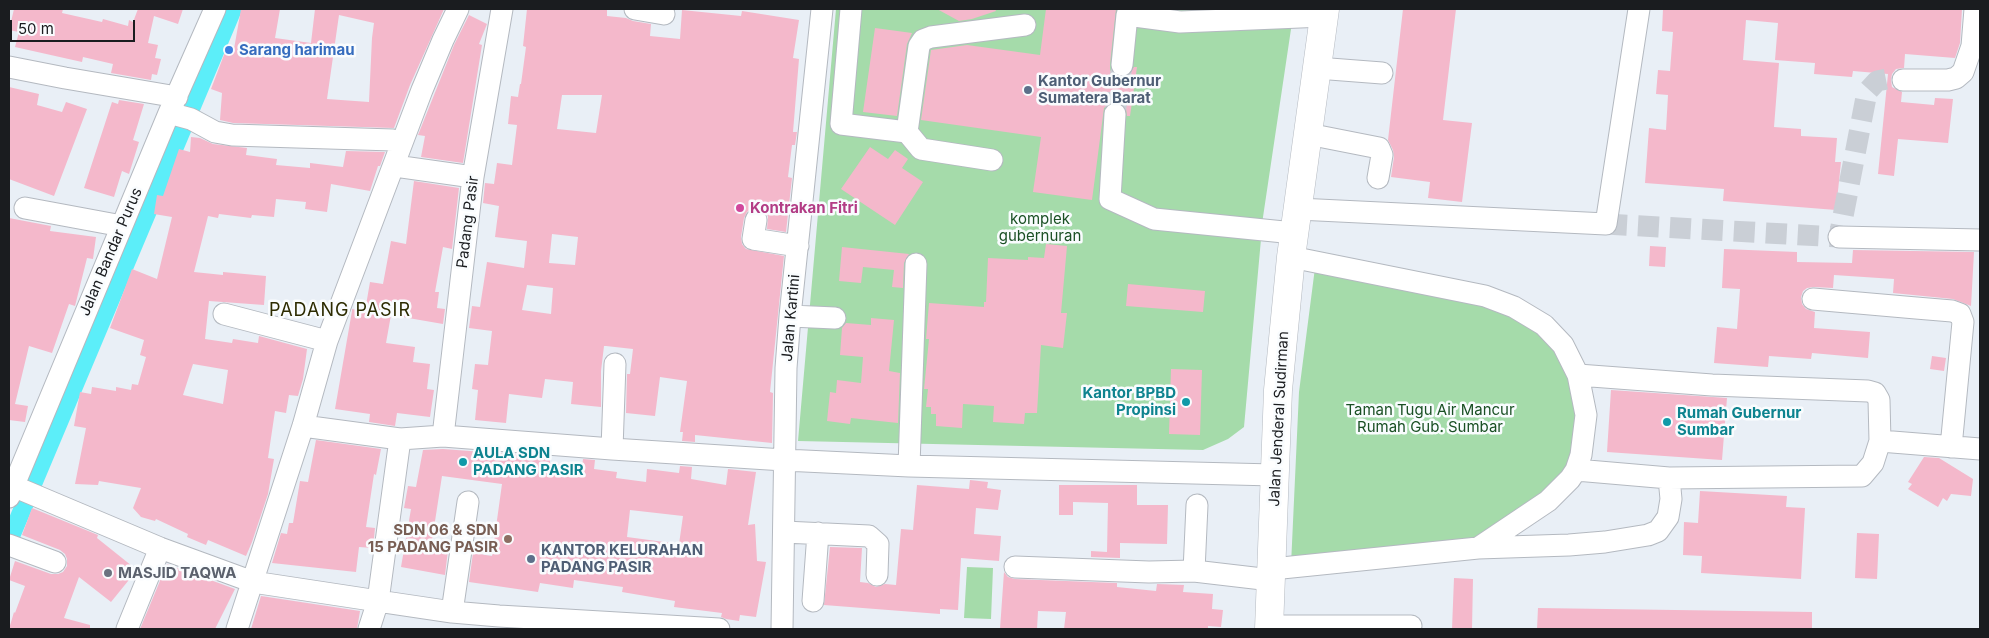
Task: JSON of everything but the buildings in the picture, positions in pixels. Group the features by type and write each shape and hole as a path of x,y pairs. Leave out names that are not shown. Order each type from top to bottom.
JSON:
{"main road":[{"name":"Jalan Jenderal Sudirman","path":"1269,628 1278,390 1295,233 1325,12"}],"street":[{"name":"Jalan Bandar Purus","path":"22,493 122,226 179,111 215,9"},
{"path":"238,629 303,426 327,341 443,40 458,9"},
{"name":"Padang Pasir","path":"443,436 473,177 502,9"},
{"path":"635,9 664,14"},
{"name":"Jalan Kartini","path":"782,629 786,368 822,9"},
{"path":"851,9 840,122 842,125 907,132 921,149 992,160"},
{"path":"1115,114 1110,199 1154,219 1295,233 1606,224 1639,9"},
{"path":"1903,80 1948,80 1956,78 1963,72 1976,46 1975,9"},
{"path":"1122,65 1127,15 1180,22 1325,12"},
{"path":"907,132 919,46 923,40 931,37 1025,25"},
{"path":"9,66 65,78 179,111 215,132 232,135 393,140"},
{"path":"1317,68 1382,73"},
{"path":"811,110 841,114"},
{"path":"1308,134 1379,148 1382,155 1378,178"},
{"path":"395,166 473,177"},
{"path":"25,208 122,226"},
{"path":"756,220 753,239 798,246"},
{"path":"1295,233 1503,302 1549,329 1570,355 1578,375 1586,415 1584,444 1576,470 1561,489 1548,501 1478,548"},
{"path":"1839,237 1980,240"},
{"path":"909,466 916,264"},
{"path":"1813,299 1934,309 1960,314 1963,322 1951,447"},
{"path":"224,314 327,341"},
{"path":"790,316 835,318"},
{"path":"612,449 615,364"},
{"path":"1576,470 1669,478 1862,476 1873,463 1880,442 1879,400 1875,393 1868,391 1712,385 1578,375"},
{"path":"303,426 400,439 443,436 784,460 909,466 1274,475"},
{"path":"369,629 378,601 400,439"},
{"path":"1880,442 1980,449"},
{"path":"1015,567 1271,574 1478,548 1605,542 1648,535 1658,531 1668,517 1671,499 1669,478"},
{"path":"22,493 160,548 253,582 452,612 498,623 718,629"},
{"path":"452,612 468,502"},
{"path":"1194,571 1197,505"},
{"path":"784,532 865,535 873,538 876,540 878,547 877,575"},
{"path":"813,601 818,532"},
{"path":"15,548 56,562"},
{"path":"127,629 160,548"},
{"path":"1269,628 1410,626"}],"green space":[{"name":"komplek gubernuran","path":"836,9 1294,9 1263,217 1244,427 1228,439 1203,450 798,441"},
{"name":"Taman Tugu Air Mancur Rumah Gub. Sumbar","path":"1316,260 1500,298 1587,373 1588,473 1486,546 1291,565 1299,392"},
{"path":"967,567 993,568 991,619 964,618"}],"waterway":[{"path":"9,541 233,9"}],"tunnel":[{"path":"1115,114 1122,65"},
{"path":"1606,224 1839,237 1867,92 1877,81 1887,79 1903,80"}],"place":[{"name":"Sarang harimau","path":"229,50"},
{"name":"Kantor Gubernur Sumatera Barat","path":"1028,90"},
{"name":"Kontrakan Fitri","path":"740,208"},
{"name":"Kantor BPBD Propinsi","path":"1186,402"},
{"name":"Rumah Gubernur Sumbar","path":"1667,422"},
{"name":"AULA SDN PADANG PASIR","path":"463,462"},
{"name":"SDN 06 & SDN 15 PADANG PASIR","path":"508,539"},
{"name":"KANTOR KELURAHAN PADANG PASIR","path":"531,559"},
{"name":"MASJID TAQWA","path":"108,573"}],"district":[{"name":"PADANG PASIR","path":"340,311"}]}
